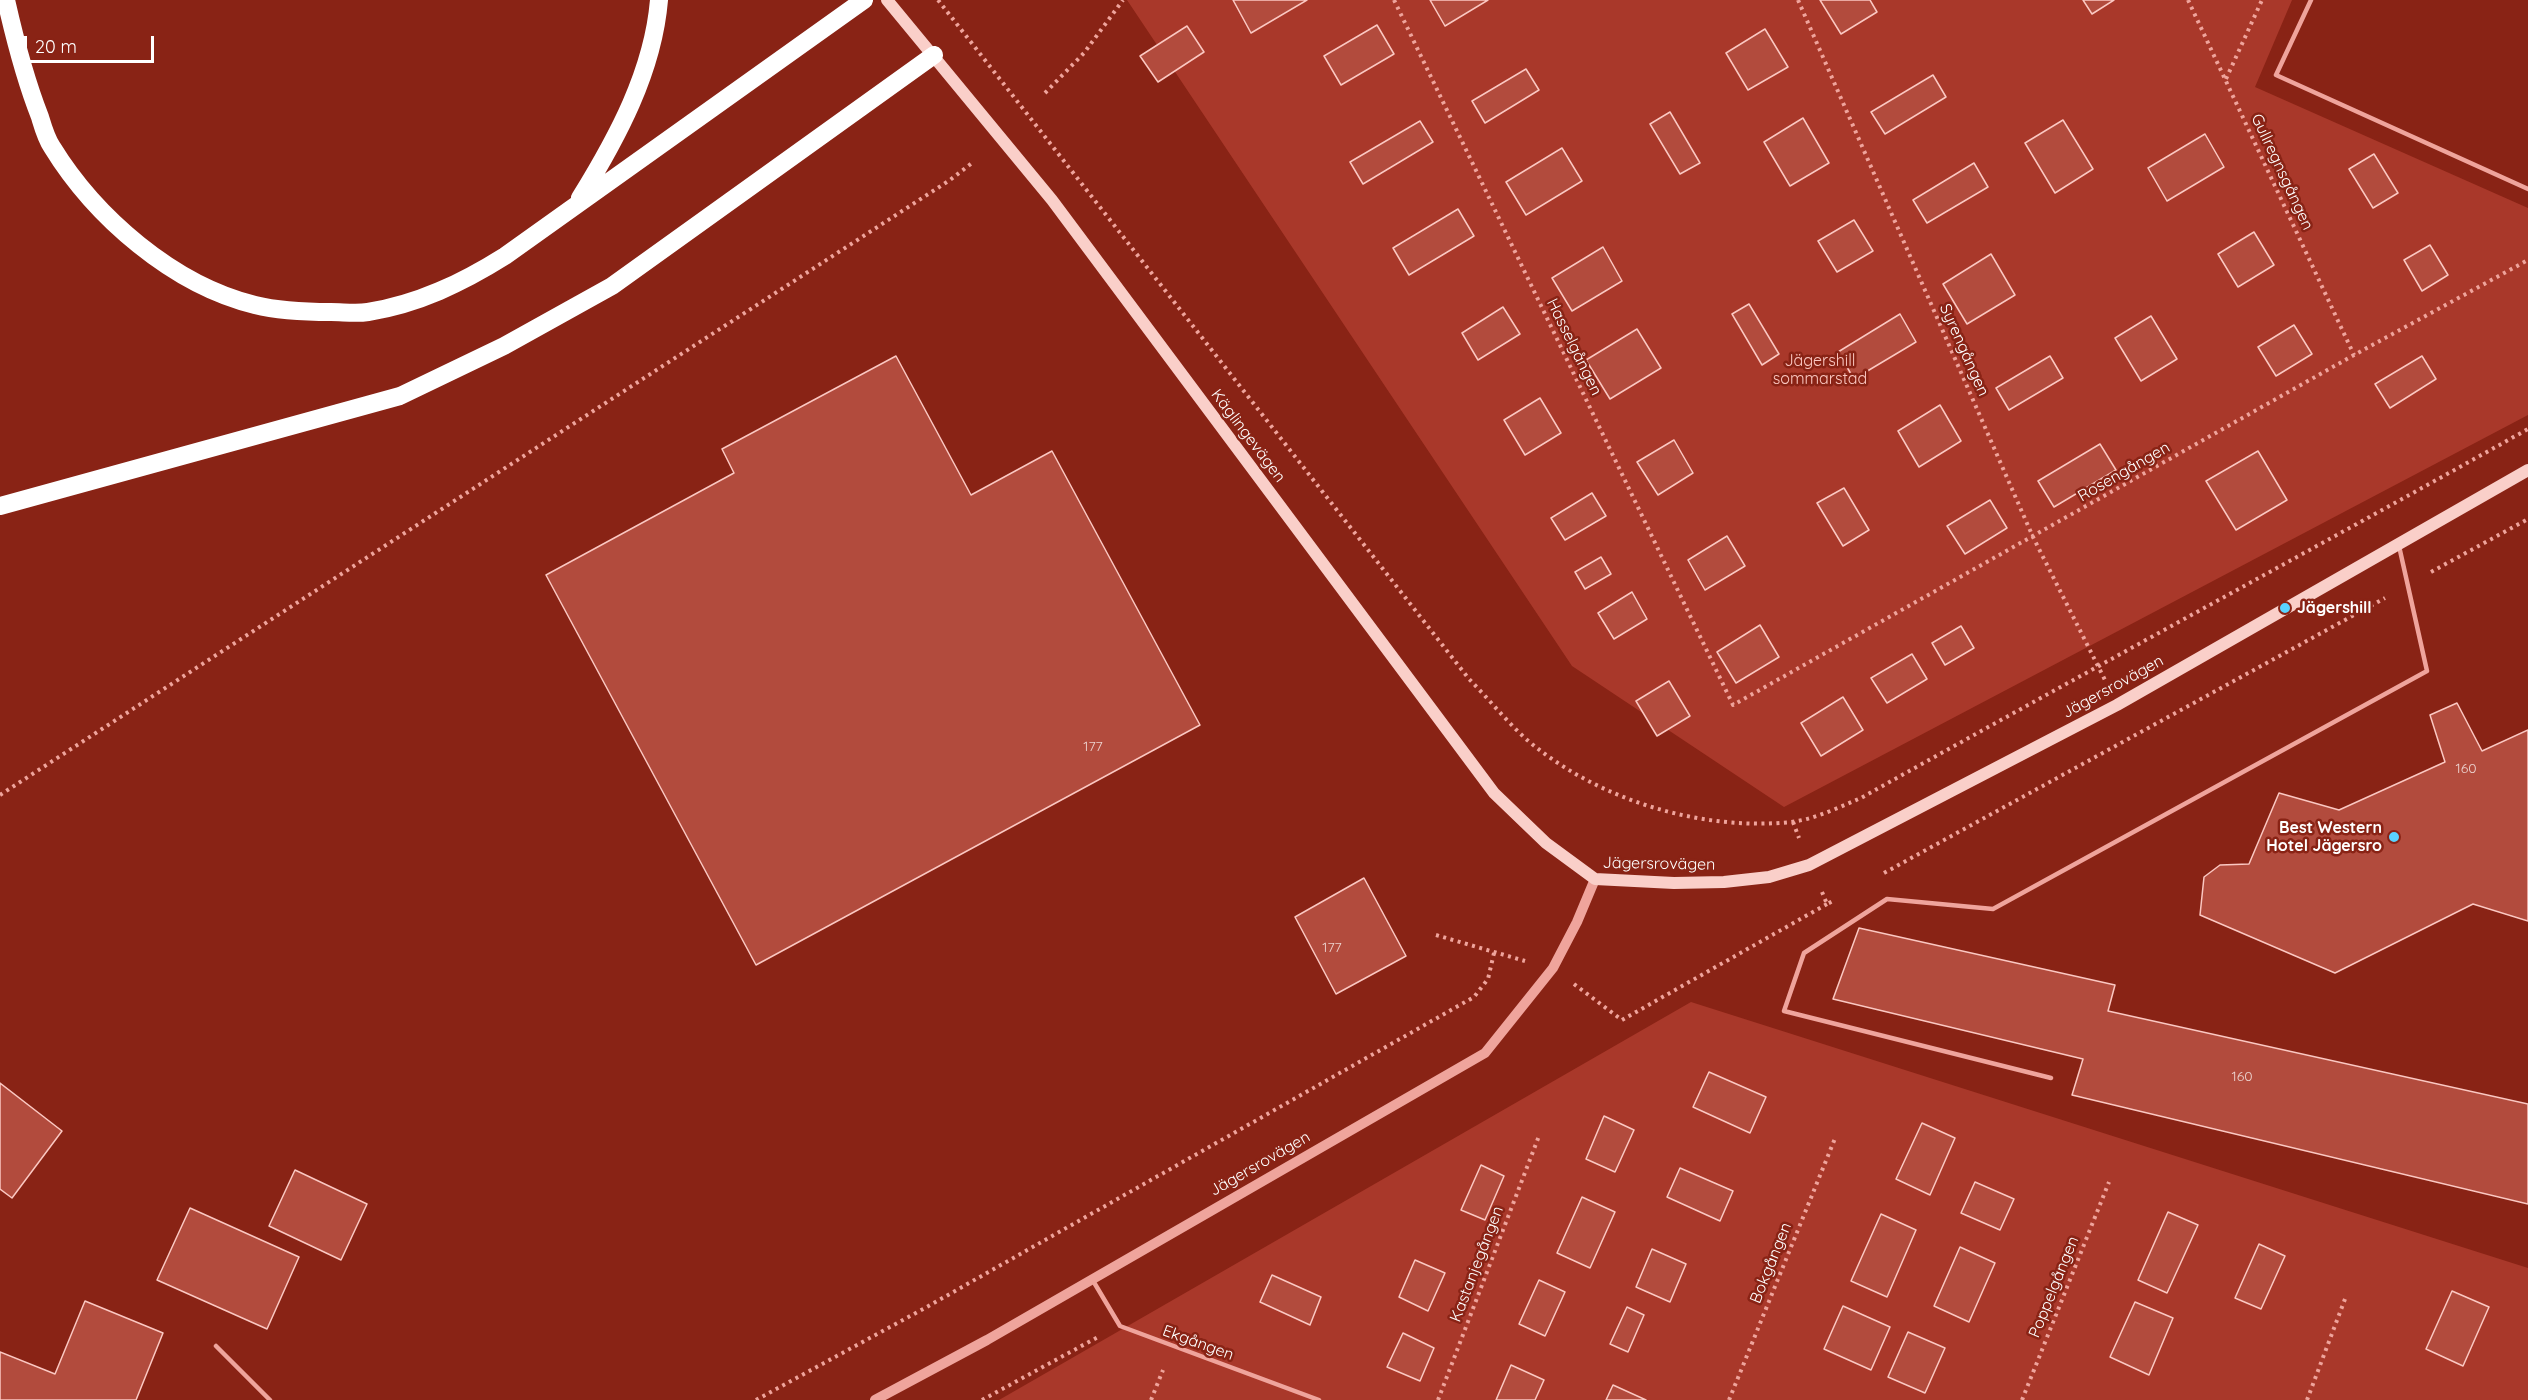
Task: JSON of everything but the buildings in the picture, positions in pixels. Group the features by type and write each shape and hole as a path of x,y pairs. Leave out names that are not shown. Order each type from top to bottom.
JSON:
{"highway":[{"path":"6,0 17,52 50,145 85,193 123,232 166,265 212,288 254,304 310,312 366,312 422,299 465,281 505,256 864,0"},
{"path":"576,204 610,149 639,83 657,19 659,0"},
{"path":"0,506 400,396 504,346 612,285 934,56"}],"main road":[{"name":"Käglingevägen","path":"887,0 1052,201 1494,793 1546,843 1595,879"},
{"name":"Jägersrovägen","path":"1595,879 1674,883 1724,882 1769,877 1809,865 2117,705 2528,470"}],"street":[{"name":"Jägersrovägen","path":"875,1400 987,1340 1485,1053 1553,968 1577,922 1595,879"}],"lane":[{"path":"2311,0 2276,75 2528,189"},
{"path":"2051,1078 1784,1011 1804,953 1887,899 1993,909 2427,672 2398,544"},
{"path":"1092,1280 1120,1326"},
{"name":"Ekgången","path":"1120,1326 1319,1400"},
{"path":"216,1346 270,1400"}],"path":[{"path":"938,0 1470,679 1536,748 1597,787 1652,808 1701,818 1750,823 1793,822 1824,814 1861,798 2097,665 2266,576 2528,429"},
{"path":"1045,93 1084,53 1123,0"},
{"name":"Hasselgången","path":"1394,0 1733,705"},
{"name":"Syrengången","path":"1798,0 2033,537 2117,705"},
{"name":"Gullregnsgången","path":"2188,0 2354,355"},
{"path":"2226,79 2262,0"},
{"path":"0,795 911,206 972,163"},
{"name":"Rosengången","path":"1733,705 2354,355 2528,260"},
{"path":"1436,936 1553,968 1622,1020 1827,904"},
{"path":"756,1400 925,1308 1474,997 1488,979 1494,953"},
{"name":"Kastanjegången","path":"1438,1400 1539,1136"},
{"name":"Bokgången","path":"1729,1400 1836,1136"},
{"name":"Poppelgången","path":"2022,1400 2109,1182"},
{"path":"2307,1400 2346,1299"},
{"path":"982,1400 1120,1326"},
{"path":"1151,1400 1172,1347"}],"green space":[{"name":"Jägershill sommarstad","path":"1127,0 2292,0 2255,87 2528,208 2528,415 1784,807 1572,666"},
{"path":"1691,1002 2528,1268 2528,1400 999,1400"}],"place":[{"name":"Jägershill","path":"2285,608"},
{"name":"Best Western Hotel Jägersro","path":"2394,837"}]}
